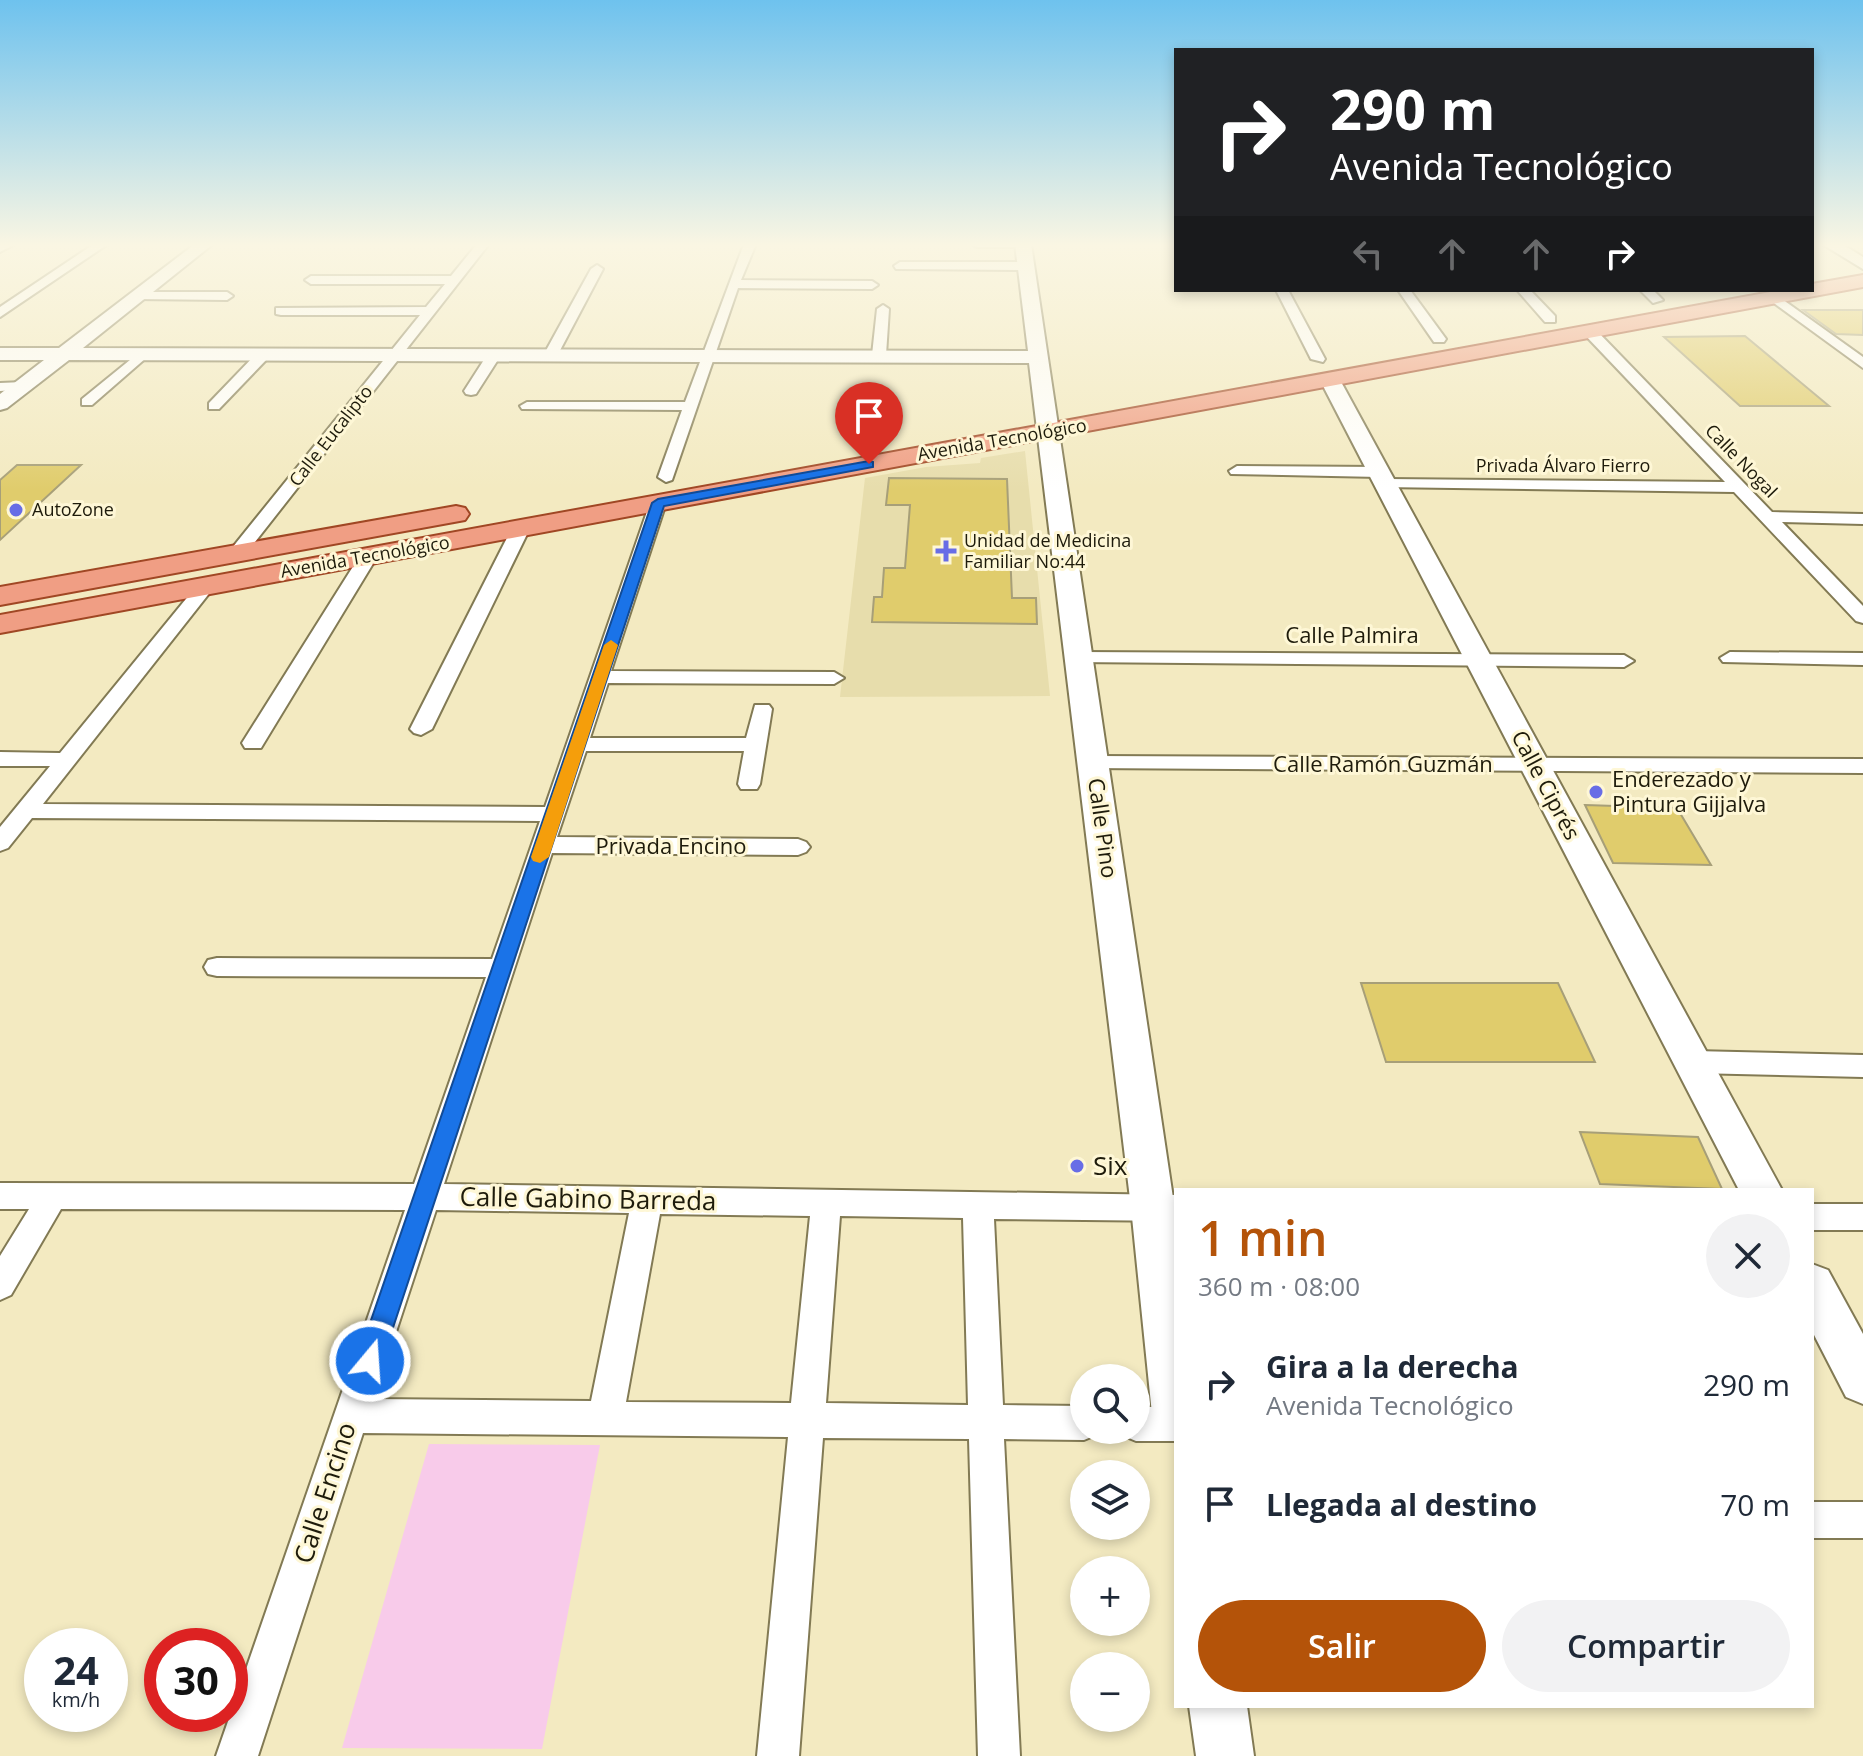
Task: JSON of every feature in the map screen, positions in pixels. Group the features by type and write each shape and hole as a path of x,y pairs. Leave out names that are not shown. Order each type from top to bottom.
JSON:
{"main road":[{"name":"Avenida Tecnológico","path":"1324,370 1439,339 1511,326"},
{"name":"Avenida Tecnológico","path":"0,624 521,528 662,490 1324,370 1623,326"},
{"name":"Avenida Tecnológico","path":"726,466 1049,420"},
{"name":"Avenida Tecnológico","path":"636,482 662,490 696,471"},
{"name":"Avenida Tecnológico","path":"0,596 483,509"}],"street":[{"path":"0,404 100,326"},
{"name":"Calle Eucalipto","path":"238,552 418,326"},
{"path":"550,356 566,326"},
{"name":"Calle Encino","path":"237,1756 720,326"},
{"path":"879,355 882,326"},
{"name":"Calle Pino","path":"1032,326 1049,420 1094,763 1165,1207 1174,1376"},
{"name":"Calle Ciprés","path":"1301,326 1760,1188"},
{"path":"1430,326 1439,339"},
{"path":"1813,326 1860,360"},
{"name":"Calle Nogal","path":"1590,332 1861,612"},
{"path":"0,354 1036,357"},
{"path":"87,402 141,355"},
{"path":"214,406 263,355"},
{"path":"471,391 494,355"},
{"path":"0,387 23,386"},
{"path":"527,406 691,406"},
{"name":"Privada Álvaro Fierro","path":"1237,471 1739,487"},
{"path":"1768,517 1863,519"},
{"path":"421,729 521,528"},
{"path":"253,743 368,557"},
{"path":"0,843 205,587"},
{"name":"Calle Palmira","path":"1080,658 1624,661"},
{"path":"1730,658 1863,659"},
{"path":"600,677 834,678"},
{"path":"749,784 762,709"},
{"path":"577,744 755,745"},
{"path":"0,759 67,760"},
{"name":"Calle Ramón Guzmán","path":"1094,763 1863,766"},
{"path":"25,811 554,814"},
{"name":"Privada Encino","path":"544,845 798,847"},
{"path":"217,967 502,968"},
{"path":"1694,1062 1863,1066"},
{"name":"Calle Gabino Barreda","path":"0,1196 425,1197 1165,1207"},
{"path":"0,1285 53,1196"},
{"path":"605,1419 647,1200"},
{"path":"778,1756 826,1203"},
{"path":"978,1205 999,1756"},
{"path":"1814,1217 1863,1217"},
{"path":"1814,1289 1863,1381"},
{"path":"351,1416 1070,1423"},
{"path":"1150,1424 1174,1424"},
{"path":"1814,1520 1863,1520"},
{"path":"1218,1708 1225,1756"}],"shaded area":[{"name":"Unidad de Medicina Familiar No:44","path":"1025,451 1050,696 840,697 865,478 926,467 980,463 981,458"},
{"path":"429,1444 600,1445 542,1749 342,1748"}],"building":[{"path":"1825,326 1863,326 1863,335 1836,334"},
{"path":"1745,336 1829,406 1740,406 1664,337"},
{"name":"AutoZone","path":"17,465 81,465 0,540 0,480"},
{"path":"889,478 1007,479 1012,598 1036,598 1037,624 872,622 874,597 882,597 884,568 905,568 910,505 886,505"},
{"path":"1585,805 1677,808 1711,865 1613,863"},
{"path":"1361,983 1558,983 1595,1062 1386,1062"},
{"path":"1580,1132 1698,1137 1722,1188 1698,1188 1600,1184"}],"slow traffic":[{"path":"540,857 611,645"}],"place":[{"name":"AutoZone","path":"16,510"},
{"name":"Unidad de Medicina Familiar No:44","path":"946,551"},
{"name":"Enderezado y Pintura Gijjalva","path":"1596,792"},
{"name":"Six","path":"1077,1166"}],"route":[{"path":"370,1361 658,503 869,464"}]}
